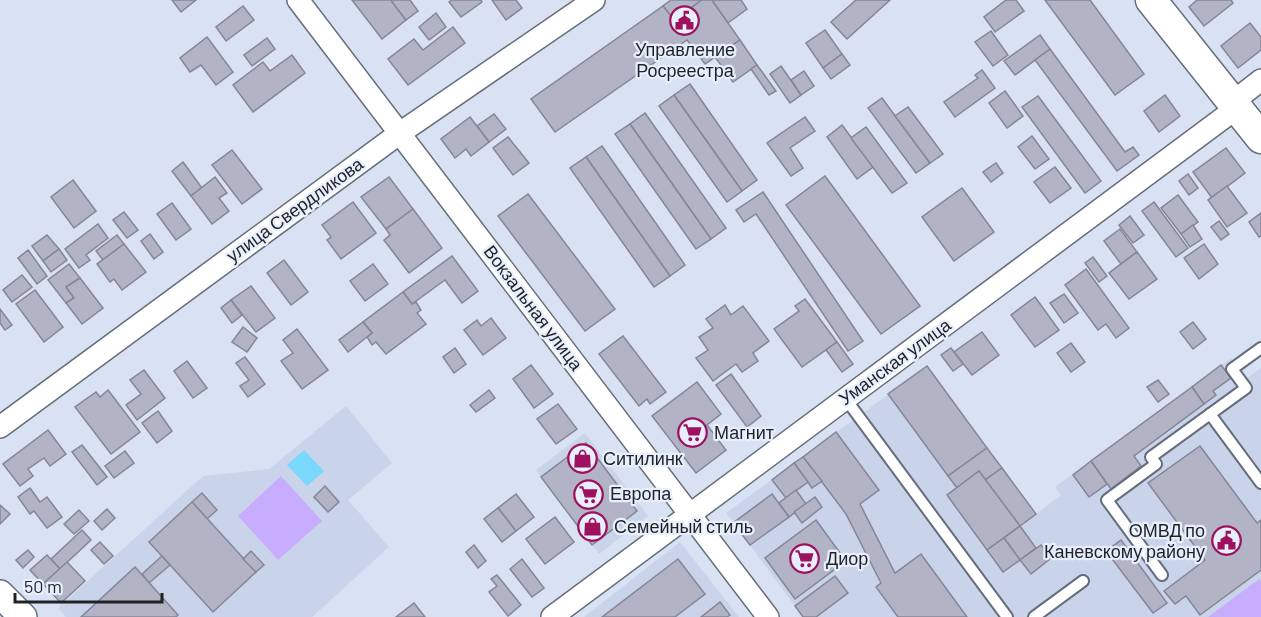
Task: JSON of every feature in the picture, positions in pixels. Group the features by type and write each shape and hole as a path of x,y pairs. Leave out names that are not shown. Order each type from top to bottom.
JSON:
{"main road":[{"path":"1151,0 1261,138"}],"street":[{"name":"Вокзальная улица","path":"297,0 768,617"},
{"name":"улица Свердликова","path":"0,427 400,133 594,0"},
{"name":"Уманская улица","path":"552,617 1236,104 1261,80"},
{"path":"0,594 23,617"}],"lane":[{"path":"1162,575 1107,501 1156,464 1151,457 1246,388 1232,369 1261,348"},
{"path":"845,398 1007,617"},
{"path":"1210,414 1261,483"},
{"path":"1034,617 1083,581"}],"shaded area":[{"path":"1231,358 1246,379 1261,368 1261,617 803,617 726,513 927,366 1036,514 1061,495 1055,487"},
{"path":"346,406 392,463 348,500 389,547 312,617 66,617 58,608 203,476 269,469"},
{"name":"Европа","path":"585,433 648,516 599,554 536,470"},
{"path":"281,476 322,521 278,560 238,516"},
{"path":"680,542 739,617 584,617"},
{"path":"1259,579 1261,582 1261,617 1208,617"}],"water":[{"path":"304,450 324,471 307,486 287,465"}],"building":[{"path":"172,0 196,0 181,12"},
{"path":"352,0 391,0 406,20 382,39"},
{"path":"410,0 418,11 406,20 392,2"},
{"path":"452,0 481,0 482,2 461,17 449,2"},
{"path":"492,0 516,0 522,8 506,20"},
{"path":"671,0 702,0 674,20 663,6"},
{"path":"702,0 712,0 740,40 705,64 687,40 555,132 531,99 663,6 674,20"},
{"path":"712,0 741,0 747,9 728,23"},
{"path":"856,0 890,0 847,39 831,22"},
{"path":"1006,0 1016,0 1024,11 995,32 984,17"},
{"path":"1045,0 1090,0 1144,74 1115,95"},
{"path":"1197,0 1231,0 1233,3 1204,26 1189,7"},
{"path":"243,6 254,20 226,41 216,27"},
{"path":"436,13 446,27 429,40 419,27"},
{"path":"1250,23 1261,37 1261,50 1238,68 1221,46"},
{"path":"453,27 465,43 408,85 388,59 414,39 423,50"},
{"path":"825,30 842,54 823,68 806,43"},
{"path":"991,31 1008,55 993,66 975,42"},
{"path":"1040,35 1050,49 1015,75 1004,61"},
{"path":"207,37 233,72 216,85 201,65 190,72 180,58"},
{"path":"267,38 275,49 252,66 244,55"},
{"path":"740,40 757,65 733,82 715,57"},
{"path":"1050,49 1125,152 1133,147 1139,155 1117,171 1035,60"},
{"path":"842,54 850,65 831,79 823,68"},
{"path":"292,55 305,73 253,112 233,85 263,62 270,71"},
{"path":"757,65 776,91 769,95 751,69"},
{"path":"781,66 801,95 790,103 770,74"},
{"path":"982,70 995,88 955,117 944,102 978,78 975,75"},
{"path":"804,71 814,86 801,95 791,80"},
{"path":"690,84 757,180 742,191 674,95"},
{"path":"1005,91 1023,116 1007,128 989,103"},
{"path":"674,95 742,191 727,202 659,106"},
{"path":"1165,95 1180,116 1159,132 1144,111"},
{"path":"1038,96 1101,181 1085,193 1022,107"},
{"path":"882,98 930,163 916,173 868,108"},
{"path":"908,107 943,154 930,163 895,116"},
{"path":"645,113 726,228 711,239 630,124"},
{"path":"494,114 506,129 489,142 477,126"},
{"path":"470,117 489,142 471,156 466,149 455,158 441,139"},
{"path":"805,117 815,131 790,148 803,168 791,176 767,143"},
{"path":"630,124 711,239 696,249 615,134"},
{"path":"842,125 873,167 857,179 827,137"},
{"path":"866,127 907,183 892,193 851,138"},
{"path":"1032,136 1049,159 1035,169 1018,147"},
{"path":"508,137 529,163 513,175 493,148"},
{"path":"602,146 685,265 670,276 586,157"},
{"path":"1226,148 1245,173 1212,198 1193,172"},
{"path":"232,150 262,189 242,204 212,165"},
{"path":"586,157 670,276 654,287 570,168"},
{"path":"183,162 202,188 191,196 172,171"},
{"path":"996,163 1003,173 991,182 983,172"},
{"path":"1055,167 1071,188 1050,203 1034,182"},
{"path":"1188,174 1198,188 1189,195 1179,181"},
{"path":"825,176 920,306 881,334 786,205"},
{"path":"215,177 227,193 219,198 229,211 212,224 191,196"},
{"path":"389,177 413,209 386,229 361,197"},
{"path":"73,180 96,211 74,228 51,197"},
{"path":"1227,186 1247,213 1227,227 1208,200"},
{"path":"962,188 994,232 954,261 922,217"},
{"path":"763,192 863,341 848,351 756,214 744,222 736,210"},
{"path":"528,194 615,309 585,331 498,216"},
{"path":"1178,195 1198,222 1181,234 1161,208"},
{"path":"353,202 376,233 341,259 327,240 331,237 322,225"},
{"path":"1154,202 1188,248 1176,257 1142,211"},
{"path":"172,203 191,229 176,240 157,214"},
{"path":"413,209 442,248 409,273 384,240 390,235 386,229"},
{"path":"124,212 138,230 127,238 113,220"},
{"path":"1261,213 1261,236 1259,237 1249,222"},
{"path":"1130,216 1144,235 1133,243 1119,225"},
{"path":"1219,221 1229,234 1221,240 1211,227"},
{"path":"98,224 108,238 86,255 90,260 79,268 65,249"},
{"path":"1193,225 1202,239 1190,247 1181,234"},
{"path":"1120,229 1137,252 1121,264 1104,241"},
{"path":"150,234 163,252 154,259 141,241"},
{"path":"47,235 59,249 43,261 32,246"},
{"path":"117,235 124,244 103,260 96,251"},
{"path":"124,244 146,272 122,290 114,279 110,282 97,264"},
{"path":"1204,244 1218,264 1199,279 1184,258"},
{"path":"59,249 67,260 51,272 43,261"},
{"path":"28,250 47,276 37,284 18,258"},
{"path":"1137,252 1157,279 1129,299 1109,273"},
{"path":"452,256 478,291 462,303 445,280 412,304 403,292"},
{"path":"1093,257 1107,276 1099,282 1085,263"},
{"path":"284,260 308,292 291,305 267,273"},
{"path":"69,264 80,278 66,287 74,298 66,303 48,280"},
{"path":"373,264 388,284 365,301 350,281"},
{"path":"1086,269 1129,328 1116,338 1106,324 1098,330 1065,285"},
{"path":"22,275 32,287 12,302 3,290"},
{"path":"80,278 103,308 82,324 66,303 74,298 66,287"},
{"path":"251,286 275,318 256,332 231,300"},
{"path":"35,290 63,327 44,342 16,304"},
{"path":"403,292 412,304 416,302 421,310 417,313 426,324 386,354 376,342 372,345 367,337 372,333 363,322"},
{"path":"1064,294 1078,313 1064,323 1050,303"},
{"path":"1035,297 1059,330 1035,347 1011,315"},
{"path":"805,299 837,342 802,367 774,329 799,311 795,306"},
{"path":"231,300 242,315 232,323 221,308"},
{"path":"725,305 731,315 743,306 769,341 753,353 758,361 742,372 736,364 713,381 696,358 708,350 699,337 713,328 706,319"},
{"path":"0,309 12,325 5,330 0,323"},
{"path":"491,318 506,338 483,355 464,330 477,320 481,326"},
{"path":"363,322 372,333 348,352 339,340"},
{"path":"1193,322 1206,339 1193,349 1180,332"},
{"path":"243,327 257,338 247,352 232,342"},
{"path":"297,329 328,370 302,389 281,361 293,353 283,340"},
{"path":"982,332 999,355 972,375 954,352"},
{"path":"623,336 666,392 650,404 647,399 639,406 599,354"},
{"path":"837,342 853,364 842,372 826,350"},
{"path":"1071,343 1085,362 1071,372 1057,353"},
{"path":"455,348 466,364 454,373 443,357"},
{"path":"951,348 963,364 953,371 941,355"},
{"path":"245,357 265,384 248,397 240,386 249,380 236,363"},
{"path":"187,361 207,388 193,398 174,371"},
{"path":"531,365 553,394 534,408 513,379"},
{"path":"1221,365 1231,378 1213,391 1216,395 1204,404 1192,387"},
{"path":"927,366 987,448 948,476 888,394"},
{"path":"144,370 165,398 137,420 126,405 141,394 130,380"},
{"path":"731,374 761,416 747,427 716,385"},
{"path":"1158,380 1169,394 1158,402 1147,387"},
{"path":"697,382 721,414 707,425 726,450 696,473 652,416"},
{"path":"1192,387 1204,404 1134,456 1141,466 1111,489 1091,461"},
{"path":"108,390 140,432 111,454 75,407 96,392 100,397"},
{"path":"489,390 495,398 476,412 470,405"},
{"path":"558,404 577,429 556,444 537,419"},
{"path":"158,411 172,431 157,443 142,423"},
{"path":"48,430 66,454 50,466 44,458 28,469 33,476 20,486 3,464"},
{"path":"836,432 879,490 860,504 895,573 921,554 967,617 898,617 876,587 881,583 846,514 803,457"},
{"name":"Европа","path":"586,443 637,511 592,545 541,477"},
{"path":"82,445 107,477 97,485 72,452"},
{"name":"ОМВД по Каневскому району","path":"1200,446 1257,523 1261,520 1261,570 1200,615 1186,596 1175,604 1164,591 1205,560 1148,483"},
{"path":"987,448 1002,468 985,480 979,471 957,488 948,476"},
{"path":"125,451 134,463 114,478 105,466"},
{"path":"803,457 822,481 812,488 794,463"},
{"path":"1091,461 1107,484 1089,497 1073,475"},
{"path":"794,463 808,482 786,498 772,480"},
{"path":"1002,468 1036,514 1020,526 985,480"},
{"path":"979,471 1020,526 987,550 947,495"},
{"path":"325,486 339,502 328,512 314,497"},
{"path":"30,488 40,502 47,497 62,517 47,528 34,511 30,514 18,497"},
{"path":"796,490 806,504 789,517 779,503"},
{"path":"202,493 217,510 207,519 192,502"},
{"path":"516,494 534,517 516,531 498,508"},
{"path":"772,494 789,517 750,545 733,523"},
{"path":"815,497 822,507 802,523 794,512"},
{"path":"192,502 256,572 213,612 149,542"},
{"path":"0,505 10,514 0,524"},
{"path":"498,508 516,531 502,542 484,519"},
{"path":"107,509 115,518 102,530 94,521"},
{"path":"79,510 89,521 74,534 64,524"},
{"path":"555,517 574,542 545,564 526,539"},
{"name":"Диор","path":"816,520 846,561 795,599 765,558"},
{"path":"1020,526 1036,548 1020,560 1004,538"},
{"path":"82,530 91,540 60,569 51,559"},
{"path":"1004,538 1020,560 1003,572 987,550"},
{"path":"1121,540 1167,603 1153,613 1106,551"},
{"path":"100,542 113,556 104,564 91,550"},
{"path":"474,545 486,561 478,568 466,552"},
{"path":"1041,545 1051,558 1031,574 1020,560"},
{"path":"28,550 34,557 23,568 16,560"},
{"path":"251,551 264,565 256,572 243,559"},
{"path":"47,555 60,569 43,584 30,570"},
{"path":"162,556 170,565 149,583 142,574"},
{"path":"522,559 544,588 532,597 510,569"},
{"path":"678,559 705,594 675,617 602,617"},
{"path":"67,562 85,581 61,603 43,584"},
{"path":"135,567 178,615 176,617 81,617"},
{"path":"497,575 521,605 508,616 489,592 497,586 491,579"},
{"path":"835,576 848,593 816,617 803,617 795,606"},
{"path":"720,602 730,615 701,617"},
{"path":"414,603 425,617 396,617"}],"place":[{"name":"Управление Росреестра","path":"685,21"},
{"name":"Магнит","path":"693,433"},
{"name":"Ситилинк","path":"582,459"},
{"name":"Европа","path":"589,494"},
{"name":"Семейный стиль","path":"593,527"},
{"name":"ОМВД по Каневскому району","path":"1226,541"},
{"name":"Диор","path":"805,559"}]}
